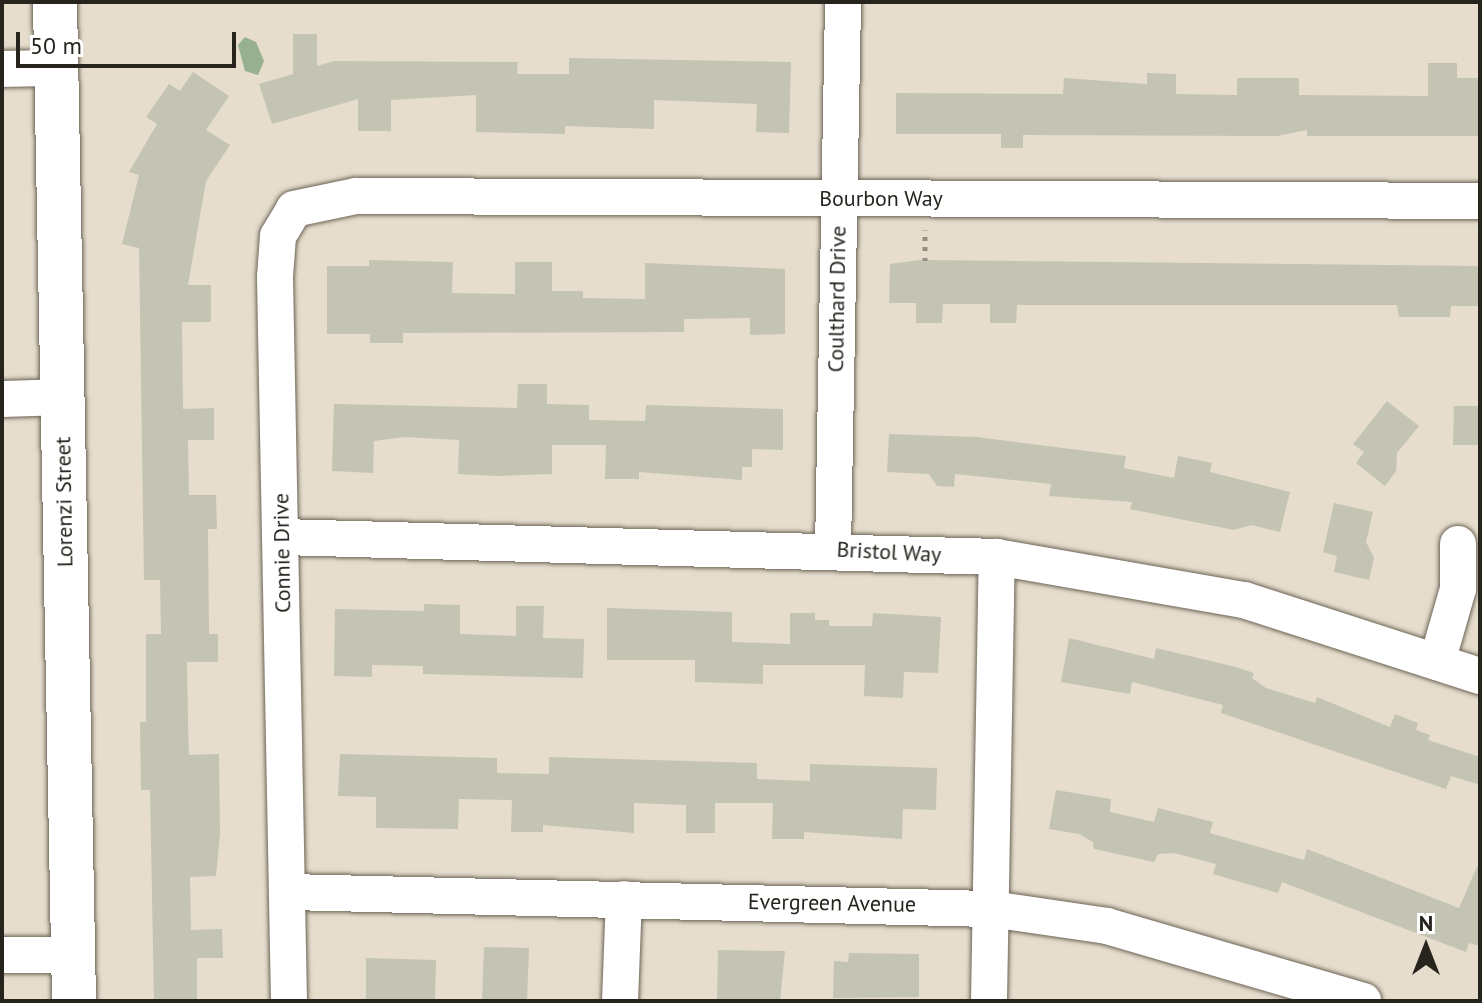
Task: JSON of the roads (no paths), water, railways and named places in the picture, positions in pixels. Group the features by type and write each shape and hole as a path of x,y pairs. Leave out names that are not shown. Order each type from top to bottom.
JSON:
{"street":[{"name":"Lorenzi Street","path":"55,2 74,1001"},
{"name":"Coulthard Drive","path":"833,549 843,2"},
{"path":"2,69 56,68"},
{"name":"Bourbon Way","path":"287,215 302,204 356,196 1480,201"},
{"name":"Connie Drive","path":"287,215 276,250 289,1001"},
{"path":"2,399 62,397"},
{"name":"Bristol Way","path":"282,537 833,549 997,557 1244,600 1480,676"},
{"path":"1437,662 1458,589 1458,544"},
{"path":"989,1001 997,557"},
{"name":"Evergreen Avenue","path":"289,892 991,909 1107,926 1363,1001"},
{"path":"620,1001 624,899"},
{"path":"2,955 73,955"}]}
